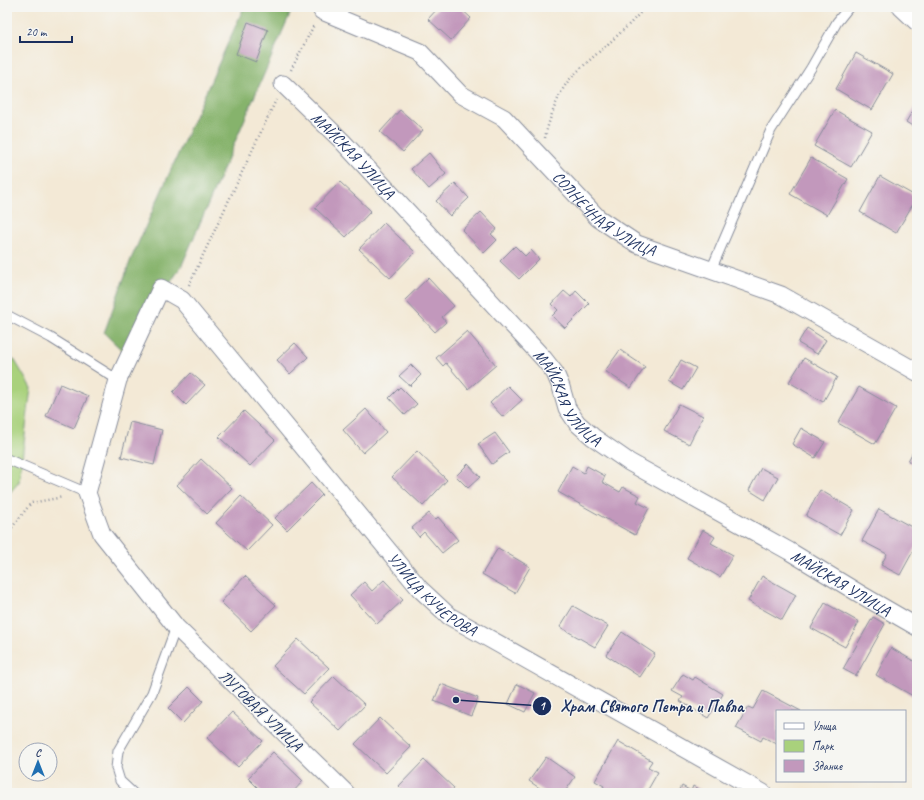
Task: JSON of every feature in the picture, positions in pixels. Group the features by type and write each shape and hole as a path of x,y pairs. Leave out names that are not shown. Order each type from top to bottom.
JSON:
{"street":[{"path":"902,7 917,22"},
{"name":"СОЛНЕЧНАЯ УЛИЦА","path":"322,11 420,52 460,94 504,118 598,218 638,244 781,295 917,372"},
{"name":"МАЙСКАЯ УЛИЦА","path":"283,84 342,141 544,359 555,373 567,408 577,423 593,437 629,462 790,551 917,627"},
{"path":"87,493 118,380 161,288 182,300"},
{"name":"УЛИЦА КУЧЕРОВА","path":"182,300 420,589 449,616 763,793"},
{"name":"ЛУГОВАЯ УЛИЦА","path":"87,493 102,534 176,627 346,793"}],"lane":[{"path":"711,270 771,130 811,68 837,22 849,7"},
{"path":"7,315 51,338 118,380"},
{"path":"7,458 87,493"},
{"path":"133,793 120,781 116,768 118,751 152,693 176,627"}],"path":[{"path":"542,158 548,120 569,80 632,23 645,7"},
{"path":"182,300 283,84 322,11"},
{"path":"7,534 31,503 87,493"}],"green space":[{"path":"244,7 293,7 182,265 125,353 104,333 131,259"},
{"path":"7,357 14,359 31,388 19,482 7,496"}],"building":[{"path":"439,7 459,7 471,18 451,40 428,19"},
{"path":"248,22 268,30 256,62 236,54"},
{"path":"856,53 893,74 872,110 836,89"},
{"path":"917,103 917,129 906,122"},
{"path":"400,110 423,130 403,152 380,132"},
{"path":"835,110 872,131 851,167 814,146"},
{"path":"429,153 446,174 429,189 411,169"},
{"path":"811,158 848,179 827,215 790,194"},
{"path":"880,176 917,197 896,233 860,212"},
{"path":"340,182 371,211 346,237 315,208"},
{"path":"455,183 469,198 450,216 436,201"},
{"path":"481,212 497,229 491,234 497,240 484,253 462,230"},
{"path":"384,223 415,252 390,278 359,249"},
{"path":"515,246 525,256 531,250 539,259 519,279 500,261"},
{"path":"428,278 454,306 442,317 446,322 435,332 405,300"},
{"path":"564,291 571,297 576,291 589,304 565,328 552,316 558,310 552,304"},
{"path":"807,328 826,340 817,354 798,343"},
{"path":"467,331 496,365 468,389 446,363 443,366 436,358"},
{"path":"295,343 308,357 290,374 277,360"},
{"path":"620,350 645,367 631,388 605,371"},
{"path":"804,358 837,377 823,402 789,382"},
{"path":"681,360 696,368 683,390 669,382"},
{"path":"411,365 421,375 410,386 399,376"},
{"path":"191,373 205,385 186,405 173,392"},
{"path":"60,384 88,396 74,428 46,416"},
{"path":"508,386 522,400 503,417 490,403"},
{"path":"400,387 417,404 405,415 389,398"},
{"path":"859,387 896,408 875,444 838,423"},
{"path":"679,404 703,416 689,444 664,431"},
{"path":"366,409 386,432 363,453 343,430"},
{"path":"244,411 275,440 250,466 219,437"},
{"path":"130,422 162,430 154,465 121,457"},
{"path":"801,428 825,442 815,458 792,444"},
{"path":"495,433 509,452 492,464 478,444"},
{"path":"917,444 917,466 908,461"},
{"path":"417,451 447,480 423,506 392,477"},
{"path":"201,459 232,488 207,514 177,485"},
{"path":"468,464 480,477 468,488 456,476"},
{"path":"572,466 584,473 587,466 605,476 602,482 620,492 623,487 640,496 637,502 649,508 635,535 558,492"},
{"path":"761,468 778,477 765,500 749,490"},
{"path":"311,483 322,495 287,530 275,518"},
{"path":"820,490 854,510 840,535 806,516"},
{"path":"241,496 272,525 247,551 216,523"},
{"path":"879,509 917,530 917,544 900,575 881,565 887,554 862,541"},
{"path":"429,513 435,520 438,517 458,540 442,553 424,532 419,537 412,528"},
{"path":"703,530 715,537 711,543 733,555 720,577 687,558"},
{"path":"498,548 530,567 515,593 482,574"},
{"path":"245,576 276,605 251,631 221,602"},
{"path":"762,576 796,595 782,620 748,601"},
{"path":"384,580 403,600 377,624 350,595 364,582 372,591"},
{"path":"825,603 859,622 845,647 811,628"},
{"path":"573,606 608,626 595,647 560,627"},
{"path":"873,617 885,624 856,676 843,669"},
{"path":"622,632 655,654 640,677 606,655"},
{"path":"298,639 329,668 304,694 273,666"},
{"path":"891,648 917,663 917,690 913,696 876,675"},
{"path":"683,674 693,680 695,677 723,694 708,718 680,701 683,697 672,691"},
{"path":"334,676 365,705 340,731 309,702"},
{"path":"441,684 478,698 471,716 434,701"},
{"path":"517,684 535,693 525,712 508,704"},
{"path":"189,687 203,701 183,723 168,708"},
{"path":"763,691 799,710 776,710 776,744 763,737 761,741 736,728 748,707 753,709"},
{"path":"917,711 917,721 913,719"},
{"path":"232,712 263,741 238,767 207,738"},
{"path":"380,718 411,747 386,773 355,744"},
{"path":"618,741 652,761 648,767 658,772 646,793 601,792 604,786 595,781"},
{"path":"273,752 303,781 292,793 263,793 248,778"},
{"path":"546,757 575,777 564,793 547,793 529,781"},
{"path":"424,760 454,788 450,793 406,793 399,786"},
{"path":"682,786 691,791 693,786 705,793 678,793"}],"place":[{"name":"Храм Святого Петра и Павла","path":"456,700"}]}
